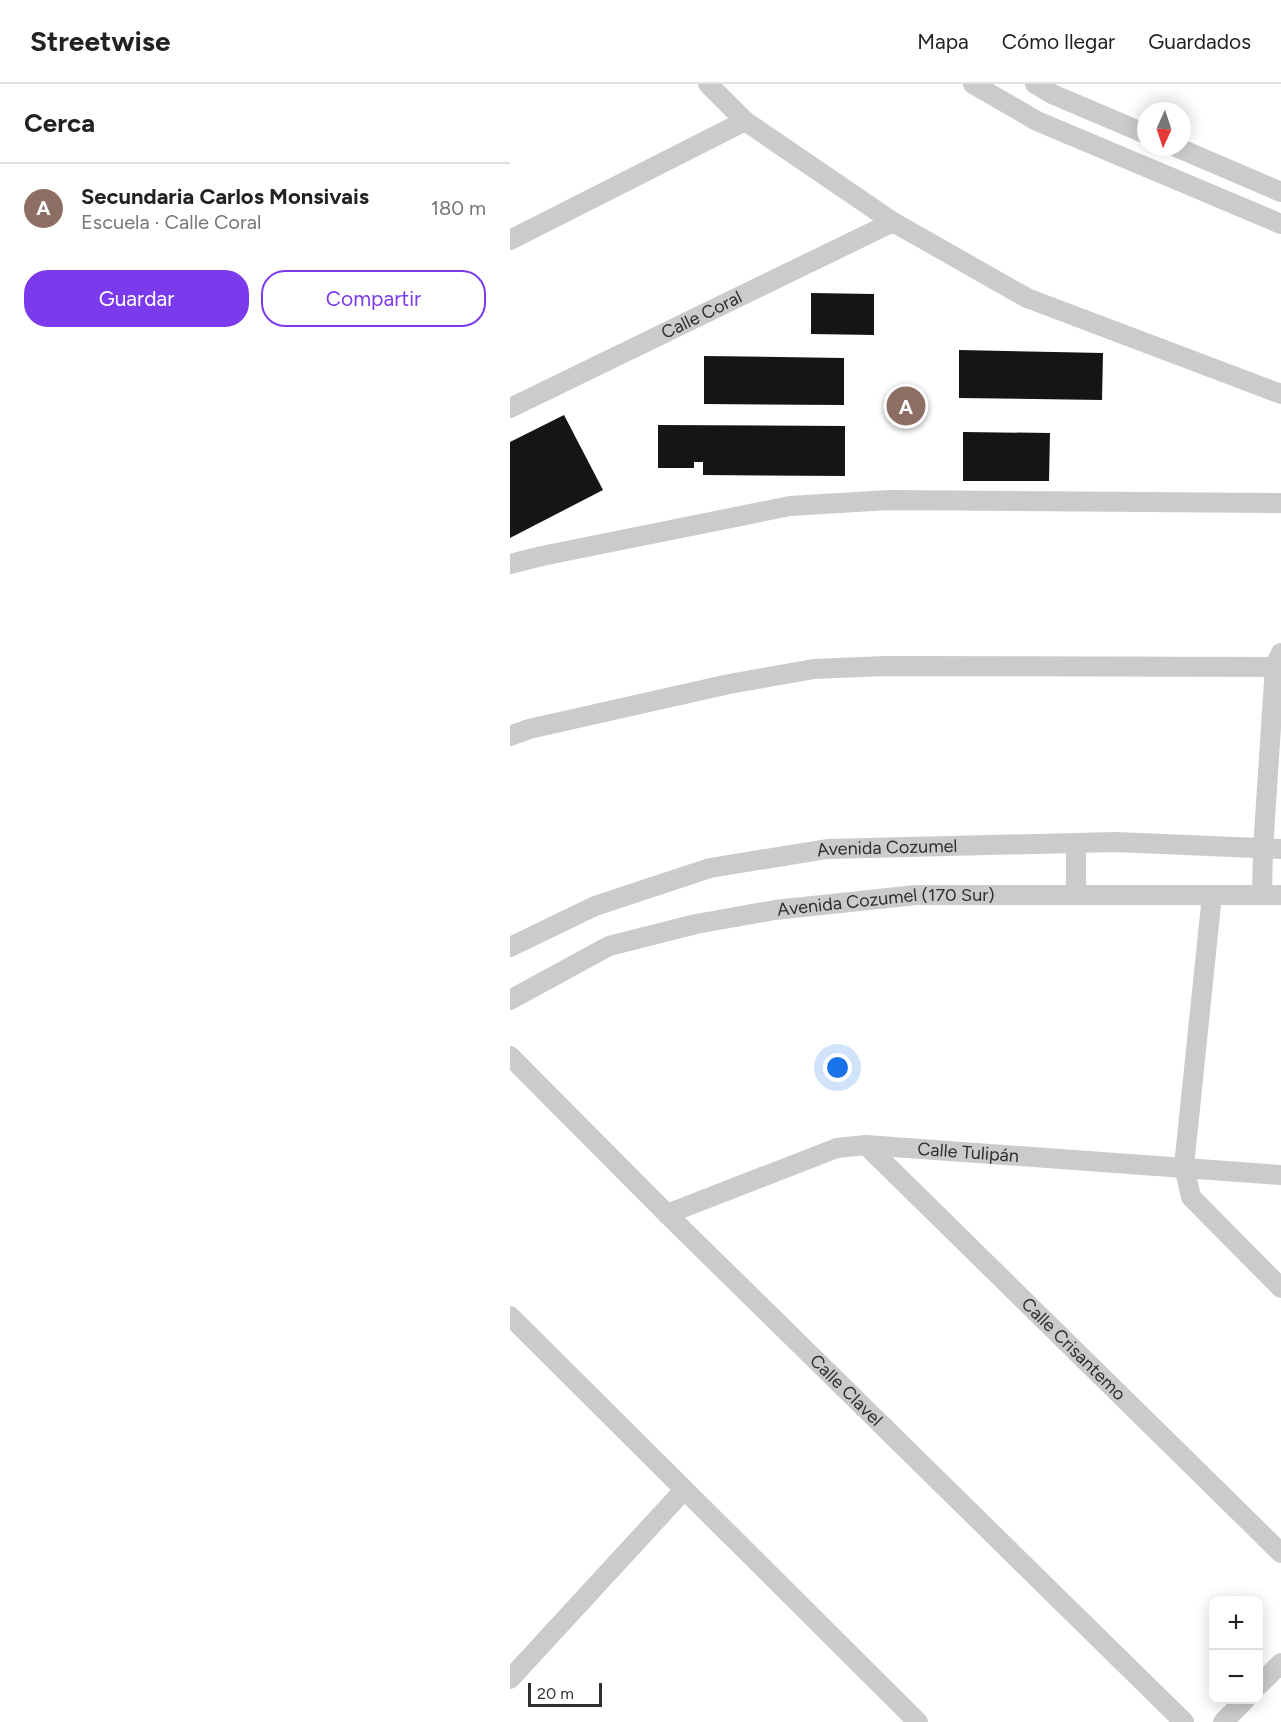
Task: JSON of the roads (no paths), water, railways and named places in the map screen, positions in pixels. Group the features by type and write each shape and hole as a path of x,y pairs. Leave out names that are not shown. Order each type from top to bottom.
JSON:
{"street":[{"path":"708,84 745,120 893,222 1027,298 1281,394"},
{"path":"973,84 1037,121 1281,224"},
{"path":"1035,84 1052,94 1137,130"},
{"path":"510,240 745,120"},
{"path":"1191,153 1281,192"},
{"name":"Calle Coral","path":"510,408 893,222"},
{"path":"510,564 790,506 889,500 1281,503"},
{"path":"510,736 529,729 729,684 814,669 885,666 1279,662 1272,894"},
{"name":"Avenida Cozumel","path":"510,947 595,906 710,868 827,849 1115,842 1272,849"},
{"path":"1076,844 1076,895"},
{"name":"Avenida Cozumel (170 Sur)","path":"510,1000 609,946 707,922 775,910 916,895 1272,894"},
{"path":"1212,895 1184,1166 1191,1197 1281,1288"},
{"name":"Calle Clavel","path":"510,1056 667,1214 1184,1722"},
{"name":"Calle Tulipán","path":"667,1214 837,1148 866,1145 1184,1166 1281,1175"},
{"name":"Calle Crisantemo","path":"866,1145 1281,1553"},
{"path":"510,1316 918,1722"},
{"path":"510,1678 684,1490"},
{"path":"1263,1681 1281,1663"},
{"path":"1223,1722 1241,1704"}],"place":[{"name":"Secundaria Carlos Monsivais","path":"906,406"}]}
